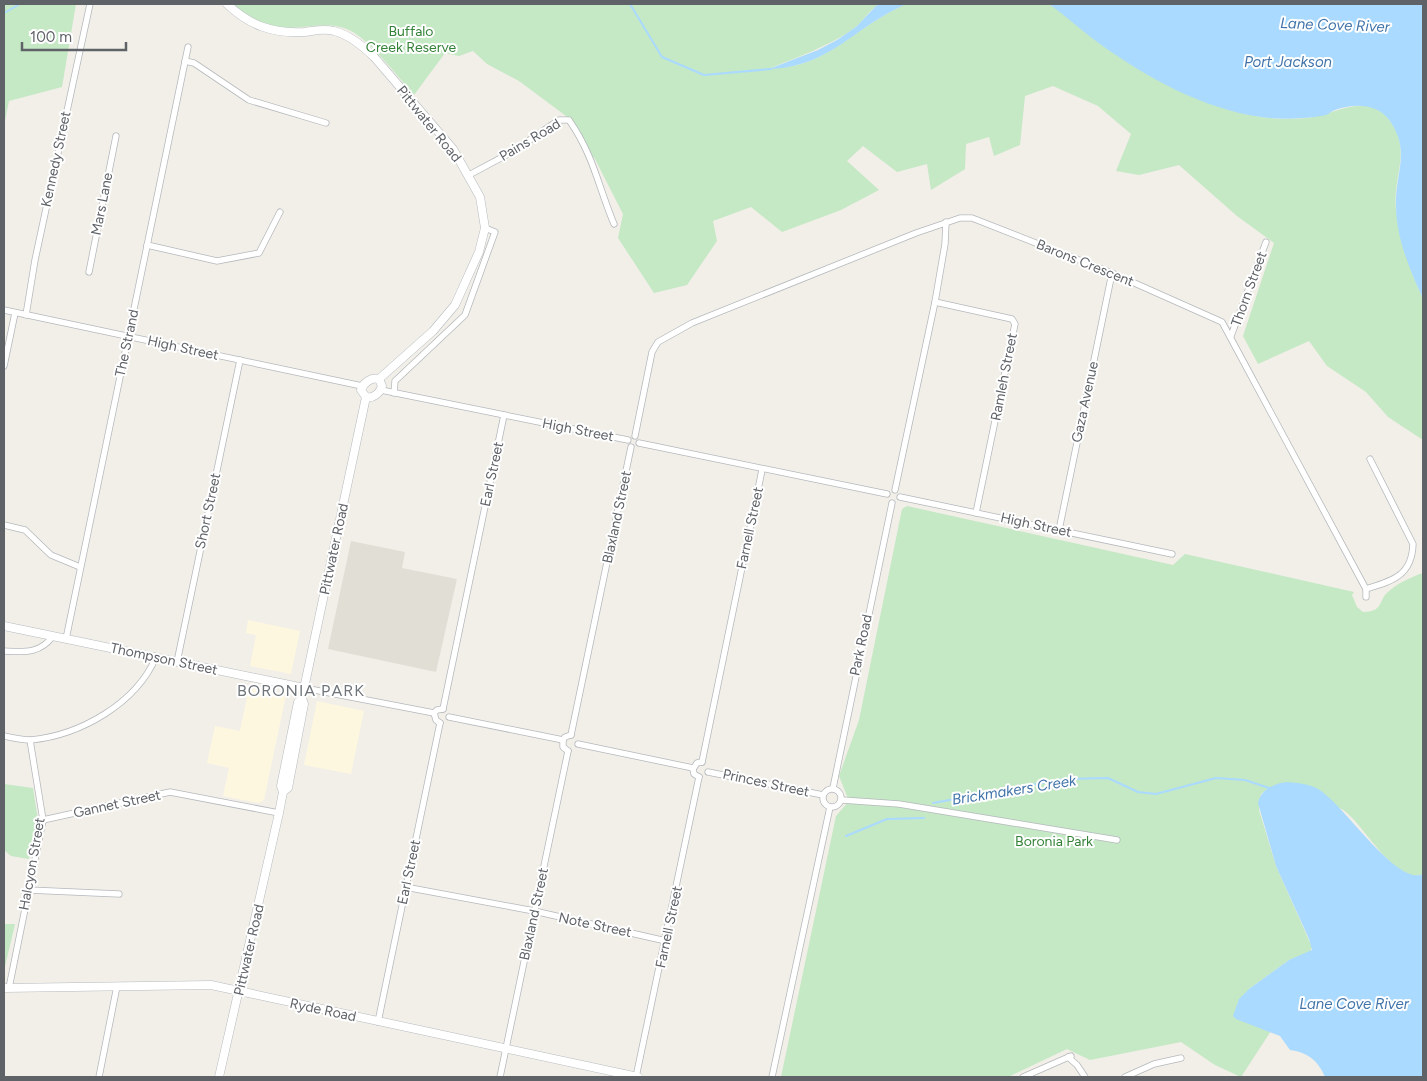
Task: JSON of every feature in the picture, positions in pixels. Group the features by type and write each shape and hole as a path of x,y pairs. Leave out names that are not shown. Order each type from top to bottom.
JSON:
{"main road":[{"name":"Pittwater Road","path":"227,4 244,18 269,30 286,33 332,30 355,42 375,58 453,149 480,198 485,228 479,252 455,305 429,336 379,379"},
{"path":"371,379 379,379 382,386 381,390 371,397 366,397 361,390 362,386 371,379"},
{"name":"Pittwater Road","path":"219,1077 240,991 283,792 288,784 304,704 302,701 304,688 366,397"},
{"name":"Thompson Street","path":"4,626 304,688"},
{"name":"Ryde Road","path":"7,988 211,985 637,1077"}],"street":[{"name":"Kennedy Street","path":"26,315 35,260 90,4"},
{"name":"The Strand","path":"66,639 188,47"},
{"path":"185,61 194,63 249,100 326,123"},
{"name":"Pains Road","path":"469,175 512,152 559,120 569,120 581,136 596,169 603,201 614,224"},
{"name":"Mars Lane","path":"89,272 116,136"},
{"path":"147,245 217,261 260,253 280,212"},
{"name":"Barons Crescent","path":"635,436 652,352 658,342 692,323 946,222 960,218 972,218 1112,273 1215,317 1225,325 1366,589 1366,597"},
{"path":"895,490 934,302 945,244 946,222"},
{"path":"394,393 396,381 465,315 495,232 485,228"},
{"name":"Thorn Street","path":"1231,336 1266,242"},
{"name":"Gaza Avenue","path":"1059,530 1112,273"},
{"name":"Ramleh Street","path":"934,302 1012,320 1015,324 976,513"},
{"name":"High Street","path":"4,310 362,386"},
{"path":"4,366 14,313"},
{"name":"Short Street","path":"176,662 240,360"},
{"name":"High Street","path":"381,390 628,440"},
{"name":"Earl Street","path":"443,709 504,415"},
{"path":"639,443 635,436 630,437 628,440 632,447 639,443 762,470 887,494 895,490"},
{"name":"Blaxland Street","path":"571,735 632,447"},
{"path":"1366,589 1393,580 1405,570 1413,556 1413,544 1370,459"},
{"name":"Farnell Street","path":"702,762 762,470"},
{"path":"887,494 888,501 896,502 900,497 899,493 895,490"},
{"name":"High Street","path":"900,497 1172,554"},
{"name":"Park Road","path":"833,788 892,503"},
{"path":"4,525 25,530 51,554 80,567"},
{"path":"4,651 32,653 49,643 54,636"},
{"path":"4,736 30,740 68,731 107,712 140,683 156,657"},
{"path":"304,688 434,713 437,710 443,709 448,712 449,717"},
{"path":"434,713 436,720 440,723 444,723 449,717"},
{"path":"449,717 563,740 571,735 577,738 578,744 575,750 568,751 563,747 563,740"},
{"name":"Earl Street","path":"378,1022 440,723"},
{"name":"Halcyon Street","path":"7,988 43,820 30,740"},
{"path":"578,744 693,768"},
{"name":"Blaxland Street","path":"500,1077 568,751"},
{"path":"697,762 702,762 708,766 708,772 705,776 699,777 694,774 693,768 697,762"},
{"name":"Princes Street","path":"708,772 823,795"},
{"name":"Farnell Street","path":"637,1077 699,777"},
{"path":"833,788 840,791 842,800 839,805 830,807 824,801 823,795 826,791 833,788"},
{"name":"Gannet Street","path":"43,820 170,792 279,813"},
{"path":"842,800 899,804 1117,840"},
{"path":"772,1077 830,807"},
{"name":"Note Street","path":"405,887 534,911 666,941"},
{"path":"28,890 119,894"},
{"path":"99,1077 117,986"},
{"path":"1023,1077 1069,1057 1085,1077"},
{"path":"1125,1077 1154,1064 1181,1058"}],"shaded area":[{"path":"351,541 405,552 402,568 457,579 436,672 328,649"},
{"path":"248,620 300,631 291,674 250,666 256,635 246,633"},
{"path":"249,688 286,695 264,800 259,803 223,796 229,768 207,763 215,726 240,731"},
{"path":"317,701 364,711 351,774 304,765"}],"green space":[{"name":"Buffalo Creek Reserve","path":"1043,3 1056,9 1101,44 1136,67 1191,96 1230,110 1264,117 1293,119 1307,118 1358,106 1368,106 1377,109 1385,115 1399,138 1401,150 1396,209 1406,255 1423,299 1423,440 1388,417 1366,392 1327,366 1309,341 1258,364 1243,336 1274,243 1237,216 1179,165 1139,175 1116,171 1131,134 1098,106 1053,86 1025,96 1020,145 994,156 989,137 966,144 965,169 931,190 927,164 897,172 863,146 847,161 879,190 841,210 782,232 751,207 713,221 717,241 687,285 654,293 618,238 623,214 595,159 570,127 566,116 519,81 487,64 473,51 459,56 445,53 414,95 377,52 353,32 343,28 324,25 284,28 268,27 251,19 231,4 881,4 873,9 856,27 842,36 813,51 771,68 791,66 809,61 826,53 889,12 907,4"},
{"path":"4,4 76,4 62,87 9,101 4,126"},
{"name":"Boronia Park","path":"907,506 1173,565 1185,554 1354,592 1352,595 1357,607 1363,612 1378,608 1385,595 1392,589 1423,573 1423,874 1413,875 1402,871 1380,851 1351,816 1337,807 1269,788 1261,794 1259,810 1276,866 1312,947 1310,952 1289,960 1249,989 1263,1028 1271,1031 1241,1077 1215,1065 1181,1042 1090,1060 1067,1049 1008,1077 781,1077 836,816 849,801 839,776 859,720 902,509"},
{"path":"4,784 33,788 38,820 29,859 11,856 4,850"},
{"path":"4,924 15,924 4,971"}],"water":[{"path":"881,4 907,4 872,23 827,53 810,61 769,69 818,50 837,40 856,27 876,6"},
{"name":"Port Jackson","path":"1049,4 1423,4 1423,299 1409,265 1398,230 1396,193 1401,153 1400,143 1396,132 1385,115 1365,106 1350,106 1323,116 1276,119 1239,113 1218,107 1176,90 1136,68 1100,44"},
{"name":"Lane Cove River","path":"1288,782 1318,789 1329,797 1385,857 1412,875 1423,874 1423,1077 1325,1077 1319,1066 1311,1058 1290,1050 1280,1036 1236,1019 1233,1016 1239,999 1249,989 1289,960 1312,950 1309,939 1276,866 1258,803 1265,790"}],"waterway":[{"path":"4,13 20,4"},
{"path":"630,4 662,57 704,75 771,69"},
{"name":"Brickmakers Creek","path":"933,803 1064,779 1108,778 1138,792 1156,794 1216,778 1245,780 1269,788"},
{"name":"Brickmakers Creek","path":"846,836 887,819 924,818"}],"district":[{"name":"BORONIA PARK","path":"301,690"}]}
